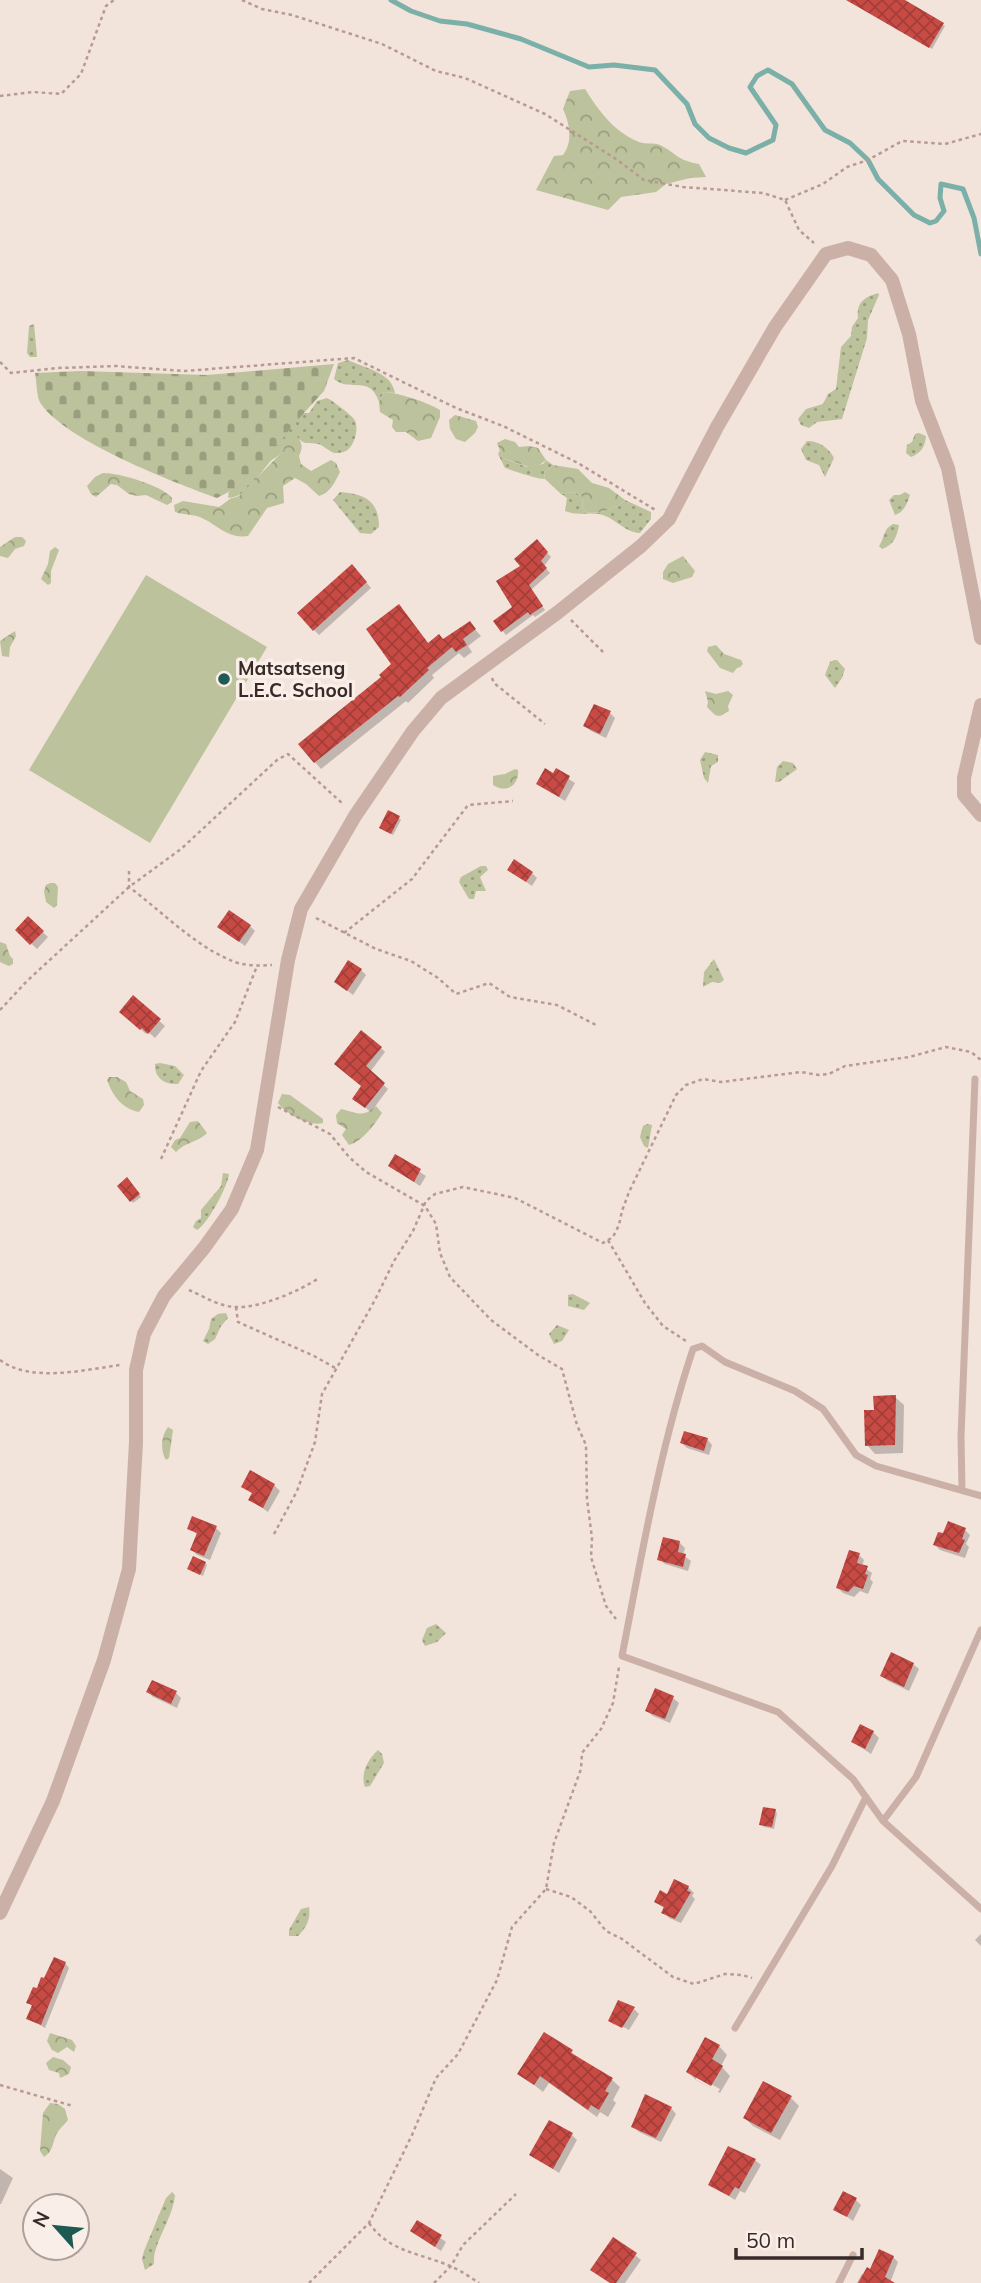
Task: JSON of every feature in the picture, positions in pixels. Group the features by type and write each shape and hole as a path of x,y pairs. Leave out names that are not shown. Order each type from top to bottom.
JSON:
{"street":[{"path":"0,1913 53,1801 104,1660 129,1570 138,1363 144,1334 152,1316 174,1284 232,1209 257,1150 288,960 301,909 355,816 413,731 441,698 562,609 669,519 769,338 826,254 848,248 871,255 891,280 909,334 922,401 948,468 981,638"},
{"path":"981,705 964,778 964,795 981,816"}],"lane":[{"path":"962,1490 961,1437 975,1079"},
{"path":"981,1496 876,1466 856,1455 824,1409 795,1391 725,1362 702,1346 693,1349 680,1390 622,1656 778,1712 853,1779 883,1821 981,1909"},
{"path":"883,1821 916,1777 981,1630"},
{"path":"735,2028 832,1866 866,1797"},
{"path":"839,2283 853,2255"}],"path":[{"path":"0,96 33,92 61,94 81,75 106,6 114,0"},
{"path":"242,0 262,9 292,15 382,44 436,71 465,78 545,114 644,180 682,187 763,193 785,200 824,184 847,167 868,160 902,141 946,144 981,134"},
{"path":"785,200 799,230 826,254"},
{"path":"0,362 11,373 116,366 184,370 354,358 578,463 669,519"},
{"path":"562,609 579,630 603,652"},
{"path":"486,665 495,683 545,724"},
{"path":"0,1010 27,981 129,887 181,849 277,760 288,754 355,816"},
{"path":"344,933 412,878 468,805 513,801"},
{"path":"129,871 129,887"},
{"path":"129,887 177,926 230,961 257,966 279,965 288,960"},
{"path":"301,909 344,933 411,961 438,978 456,994 489,982 510,997 557,1005 596,1025"},
{"path":"161,1159 201,1071 235,1022 257,966"},
{"path":"274,1534 297,1490 315,1442 323,1394 426,1201 435,1194 463,1186 514,1198 603,1243 613,1237 629,1192 676,1095 686,1085 703,1079 721,1082 800,1072 820,1075 845,1066 909,1057 946,1047 971,1052 981,1060"},
{"path":"266,1100 330,1134 366,1172 425,1206 436,1224 440,1253 450,1277 491,1320 538,1355 562,1369 577,1424 586,1445 591,1557 606,1606 617,1620 627,1627"},
{"path":"608,1240 645,1303 663,1326 693,1349"},
{"path":"174,1284 236,1307 268,1301 300,1290 320,1278"},
{"path":"236,1307 238,1322 337,1368"},
{"path":"0,1360 10,1368 31,1374 138,1363"},
{"path":"309,2283 369,2223 412,2135 436,2078 457,2054 497,1980 512,1927 546,1889 554,1843 581,1769 582,1753 601,1729 613,1703 622,1656"},
{"path":"546,1889 571,1897 590,1911 606,1931 673,1977 694,1984 725,1974 742,1975 763,1982"},
{"path":"0,2085 73,2106"},
{"path":"434,2283 451,2266 463,2245 516,2194"},
{"path":"369,2223 377,2235 403,2252 451,2266 479,2283"}],"green space":[{"path":"585,89 602,113 622,133 639,142 660,145 681,159 699,164 706,177 666,184 656,192 621,197 608,210 536,190 554,156 563,155 566,150 569,127 563,109 570,91"},
{"path":"878,293 868,320 867,338 842,419 817,422 809,428 801,425 798,419 806,409 823,404 828,394 836,389 841,347 851,336 860,305 869,296"},
{"path":"34,324 37,357 30,357 27,353 29,326"},
{"path":"348,360 383,375 393,386 395,393 384,392 379,402 375,394 365,386 347,385 334,379 338,363"},
{"path":"334,364 324,391 293,425 250,481 217,498 123,459 74,432 55,418 39,401 35,373 81,371 207,375"},
{"path":"384,392 413,398 440,410 440,417 431,438 418,441 406,432 396,432 392,427 393,420 380,412 379,402"},
{"path":"327,398 349,414 356,423 355,437 349,449 334,453 320,445 304,442 296,436 252,485 241,494 228,498 229,492 299,413 309,413 317,401"},
{"path":"455,415 476,421 478,427 475,433 465,442 456,439 450,429 449,420"},
{"path":"915,434 926,436 925,443 920,451 911,457 906,453 907,445 912,442"},
{"path":"290,435 296,436 300,441 301,464 311,471 331,460 336,463 340,472 326,492 319,496 295,478 283,486 284,503 267,508 248,536 235,536 199,517 175,512 174,505 183,501 219,507 239,496 283,451"},
{"path":"505,439 515,442 519,447 538,448 546,460 534,469 503,458 497,443"},
{"path":"807,441 823,446 834,458 825,477 819,465 806,460 801,449"},
{"path":"500,450 503,458 527,467 543,464 546,460 553,465 544,473 545,479 531,476 505,468 498,454"},
{"path":"553,465 578,469 592,483 609,488 625,500 605,511 583,511 582,496 574,492 561,494 545,479 544,473"},
{"path":"103,473 150,484 167,493 172,502 167,505 146,495 129,494 111,484 96,497 87,486"},
{"path":"340,492 368,500 376,510 379,527 371,534 360,533 333,500"},
{"path":"574,492 582,496 583,511 605,511 625,500 651,512 651,519 640,533 629,530 605,516 565,511 567,498 561,494"},
{"path":"905,492 910,495 908,502 903,510 895,515 889,500 894,495"},
{"path":"893,524 899,525 896,536 892,543 882,549 879,546 884,534"},
{"path":"15,537 22,537 26,541 24,546 15,549 8,558 0,556 0,547"},
{"path":"55,547 59,550 51,571 51,583 48,585 41,579 50,551"},
{"path":"683,556 695,571 692,577 673,583 663,579 663,572 668,564"},
{"path":"146,575 267,647 150,843 29,770"},
{"path":"15,631 9,657 2,656 0,641"},
{"path":"716,645 724,654 741,660 743,664 733,673 720,668 707,651 708,647"},
{"path":"834,660 845,669 835,688 825,675 830,662"},
{"path":"705,691 716,694 728,691 733,695 728,706 729,711 720,716 715,715 707,707"},
{"path":"705,752 718,755 718,762 711,766 708,783 704,778 700,760"},
{"path":"783,761 793,763 797,769 775,782 777,767"},
{"path":"518,770 518,775 514,784 503,789 493,785 493,776"},
{"path":"486,866 488,870 480,877 486,891 476,891 474,899 469,899 459,882 461,877"},
{"path":"50,883 55,883 58,887 57,905 54,908 46,902 44,891"},
{"path":"0,942 6,944 13,959 13,964 9,966 0,962"},
{"path":"714,959 724,980 703,987 704,972"},
{"path":"155,1064 175,1066 184,1075 178,1084 165,1082 158,1077"},
{"path":"109,1077 117,1077 126,1082 130,1091 143,1099 144,1105 139,1112 127,1108 118,1100 107,1080"},
{"path":"282,1094 290,1095 323,1119 323,1123 299,1119 287,1111 278,1103"},
{"path":"376,1106 382,1113 379,1118 363,1136 349,1145 342,1135 346,1129 337,1123 336,1115 341,1109 363,1113"},
{"path":"198,1121 207,1133 176,1152 171,1147 175,1140 180,1138 190,1122"},
{"path":"652,1125 648,1148 640,1137 643,1126"},
{"path":"223,1173 229,1174 225,1187 211,1213 197,1230 193,1227 201,1218 201,1210 221,1186"},
{"path":"573,1294 590,1303 584,1310 568,1306 568,1295"},
{"path":"226,1313 228,1318 215,1339 208,1344 203,1341 211,1319"},
{"path":"557,1325 569,1330 562,1341 554,1344 549,1334"},
{"path":"168,1427 173,1430 169,1458 166,1460 162,1443"},
{"path":"436,1624 446,1633 437,1642 425,1646 422,1640 427,1628"},
{"path":"378,1750 384,1763 370,1786 365,1787 366,1767"},
{"path":"309,1907 309,1919 303,1930 298,1936 289,1936 289,1930 301,1909"},
{"path":"50,2033 72,2040 76,2046 74,2052 67,2047 58,2053 52,2050 47,2041"},
{"path":"53,2057 63,2060 71,2067 69,2074 60,2078 59,2073 49,2070 46,2063"},
{"path":"50,2103 65,2109 68,2120 57,2133 51,2150 44,2157 40,2151 43,2113"},
{"path":"172,2192 175,2195 171,2213 156,2248 154,2264 145,2270 142,2259 144,2251 166,2198"}],"building":[{"path":"846,0 905,0 944,23 929,48"},
{"path":"537,539 548,552 541,561 547,568 529,585 543,606 530,615 528,612 501,632 493,621 512,607 496,581 520,566 514,559"},
{"path":"352,564 367,582 313,631 297,613"},
{"path":"399,604 428,643 439,634 443,639 470,621 476,629 463,639 467,645 456,652 452,647 427,668 429,670 400,697 314,763 298,744 381,677 379,675 391,664 366,629"},
{"path":"594,704 611,711 600,734 583,726"},
{"path":"545,768 553,773 556,768 570,776 559,797 536,784"},
{"path":"388,810 400,816 391,834 379,828"},
{"path":"514,859 533,872 526,882 507,870"},
{"path":"229,910 251,925 239,942 217,927"},
{"path":"28,916 44,931 30,945 15,930"},
{"path":"348,960 362,969 347,991 334,982"},
{"path":"133,995 161,1019 148,1034 119,1012"},
{"path":"361,1030 382,1047 366,1066 385,1083 365,1108 352,1099 361,1086 334,1064"},
{"path":"395,1154 421,1169 414,1182 388,1166"},
{"path":"127,1177 140,1194 130,1202 117,1186"},
{"path":"896,1395 895,1445 865,1446 864,1410 874,1410 873,1396"},
{"path":"684,1431 708,1438 704,1451 680,1443"},
{"path":"250,1470 275,1484 263,1508 248,1500 252,1493 241,1487"},
{"path":"192,1516 217,1526 204,1556 190,1550 197,1533 187,1529"},
{"path":"948,1521 966,1528 962,1539 965,1540 959,1553 933,1545 938,1532 943,1533"},
{"path":"663,1537 680,1541 678,1552 686,1554 683,1567 657,1560"},
{"path":"849,1550 860,1553 857,1563 868,1566 865,1574 868,1575 863,1589 854,1586 848,1592 836,1588"},
{"path":"193,1556 206,1562 200,1575 187,1569"},
{"path":"891,1652 914,1663 904,1687 880,1676"},
{"path":"152,1680 177,1691 171,1704 146,1692"},
{"path":"655,1688 674,1696 665,1719 645,1711"},
{"path":"860,1724 874,1731 865,1749 851,1742"},
{"path":"763,1807 776,1809 772,1827 759,1825"},
{"path":"674,1879 689,1886 687,1891 691,1892 675,1919 661,1913 664,1907 654,1902 660,1890 667,1894"},
{"path":"54,1957 66,1962 41,2025 26,2019 32,2005 26,2003 33,1987 37,1988 41,1977 44,1978"},
{"path":"618,2000 635,2007 622,2028 608,2021"},
{"path":"544,2032 573,2050 571,2053 613,2078 605,2091 609,2093 599,2110 591,2105 588,2110 540,2076 534,2085 517,2074"},
{"path":"705,2037 720,2045 712,2059 723,2066 711,2086 686,2072"},
{"path":"763,2081 792,2096 771,2133 743,2118"},
{"path":"645,2094 672,2107 656,2138 631,2127"},
{"path":"549,2120 573,2133 553,2169 529,2155"},
{"path":"728,2146 756,2159 739,2189 735,2187 729,2196 708,2185"},
{"path":"843,2191 857,2198 847,2217 833,2210"},
{"path":"417,2220 442,2235 435,2247 410,2231"},
{"path":"613,2237 637,2253 616,2283 610,2283 590,2270"},
{"path":"879,2249 894,2256 885,2277 895,2283 858,2283 867,2267 870,2269"}],"waterway":[{"path":"391,0 411,11 440,21 467,24 521,39 589,67 614,65 655,70 687,104 695,124 709,138 746,153 773,140 776,125 750,87 757,76 768,70 792,84 825,130 850,143 868,160 878,179 914,215 930,223 936,221 944,211 940,198 941,184 963,189 974,218 981,254"}],"place":[{"name":"Matsatseng L.E.C. School","path":"224,679"}]}
